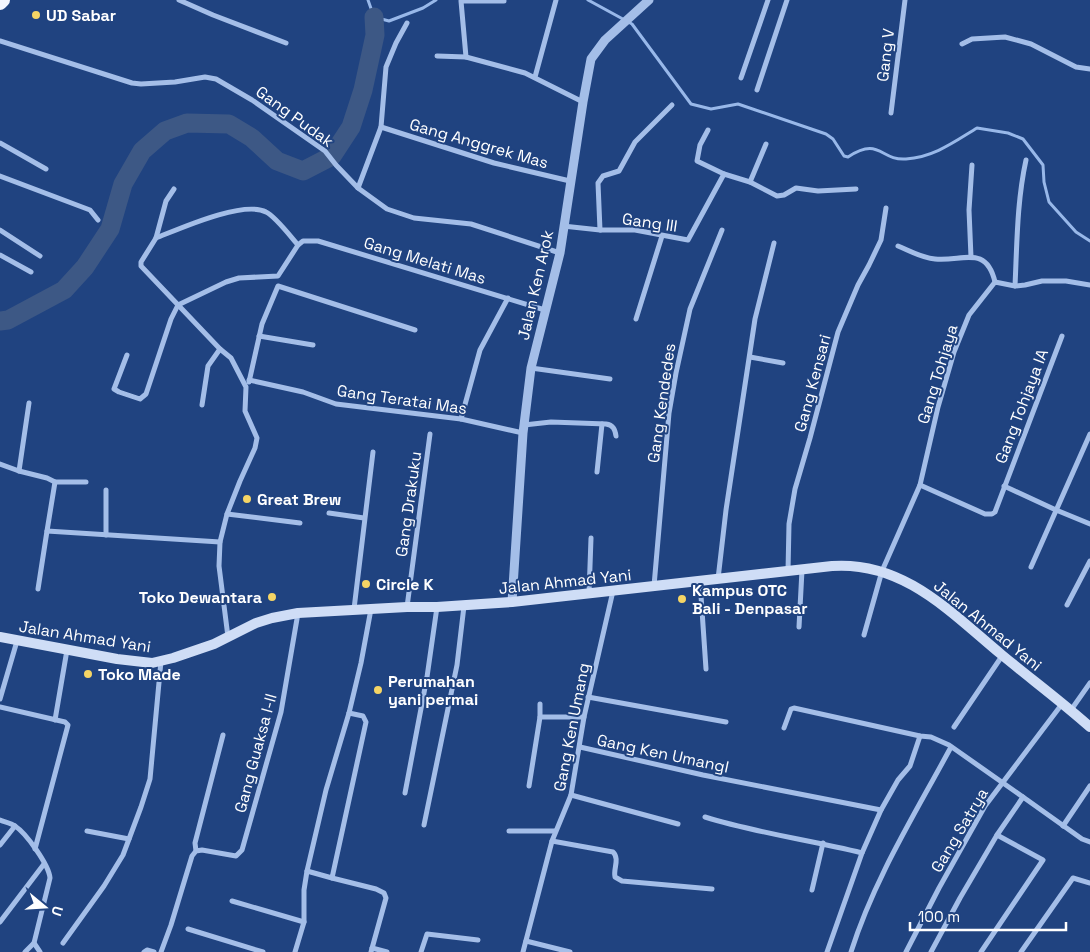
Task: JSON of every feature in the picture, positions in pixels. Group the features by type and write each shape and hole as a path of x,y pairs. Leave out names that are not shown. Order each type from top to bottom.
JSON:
{"highway":[{"path":"0,3 3,0"}],"main road":[{"name":"Jalan Ahmad Yani","path":"0,637 138,662 161,661 214,644 256,623 298,612 464,606 512,602 846,565 868,567 897,576 931,596 1090,727"}],"street":[{"path":"179,0 286,43"},
{"path":"535,77 556,0"},
{"name":"Jalan Ken Arok","path":"512,602 523,429 531,368 560,253 591,59 605,40 649,0"},
{"path":"741,78 768,0"},
{"path":"757,90 787,0"},
{"name":"Gang V","path":"891,112 905,0"},
{"path":"466,57 461,1 504,1"},
{"path":"358,188 382,127 386,66 407,23"},
{"path":"962,44 972,39 1005,37 1031,44 1076,67 1090,69"},
{"name":"Gang Pudak","path":"0,40 132,83 175,82 205,77 216,79 252,100 325,151 358,188 386,208 414,218 471,224 560,253"},
{"path":"437,56 466,57 491,63 535,77 583,102"},
{"path":"600,230 598,183 603,176 618,171 635,142 672,105"},
{"name":"Gang Anggrek Mas","path":"382,127 494,163 570,181"},
{"path":"708,130 700,145 697,161 724,174 750,182 777,196 784,195 796,188 818,191 856,188"},
{"path":"0,143 46,169"},
{"path":"750,182 766,144"},
{"path":"1015,286 1020,187 1026,160"},
{"path":"971,257 969,210 972,165"},
{"name":"Gang III","path":"563,226 600,230 635,230 688,240 724,174"},
{"path":"0,176 90,210 98,220"},
{"path":"174,190 166,201 156,238 141,262 141,266 231,358 246,387"},
{"name":"Gang Kensari","path":"788,571 789,524 795,489 838,332 858,285 881,240 886,208"},
{"path":"126,355 114,389 140,399 146,394 171,320 178,305 226,282 240,278 278,276 298,245 266,212 258,210 237,210 222,213 156,238"},
{"path":"0,230 40,256"},
{"name":"Gang Kendedes","path":"654,587 669,413 676,373 690,309 722,230"},
{"path":"636,319 662,236"},
{"name":"Gang Melati Mas","path":"298,245 303,241 318,241 545,310"},
{"path":"718,579 726,510 755,319 774,244"},
{"path":"898,246 935,260 971,257 980,260 989,265 995,282 1015,286 1042,281 1090,284"},
{"path":"0,255 31,272"},
{"name":"Gang Tohjaya","path":"864,635 882,571 920,485 938,407 954,352 970,315 995,282"},
{"path":"228,637 219,566 220,542 227,514 256,443 257,438 246,410 246,387 266,313 278,286 415,330"},
{"path":"461,418 480,350 508,298"},
{"path":"259,336 313,345"},
{"name":"Gang Tohjaya IA","path":"920,485 989,515 997,509 1004,486 1062,336"},
{"path":"202,405 208,366 220,348"},
{"path":"750,357 783,363"},
{"path":"531,368 610,379"},
{"name":"Gang Teratai Mas","path":"249,380 303,392 336,404 461,418 523,429 551,422 602,424"},
{"path":"19,471 29,403"},
{"path":"597,472 602,424 612,426 616,436"},
{"name":"Gang Drakuku","path":"407,607 430,434"},
{"path":"1031,567 1090,434"},
{"path":"354,609 372,452"},
{"path":"0,464 55,482 86,482"},
{"path":"38,589 55,482"},
{"path":"1004,486 1090,524"},
{"path":"106,490 106,535"},
{"path":"329,513 364,518"},
{"path":"227,514 300,523"},
{"path":"47,531 220,542"},
{"path":"589,594 590,538"},
{"path":"1067,606 1090,561"},
{"path":"799,627 802,570"},
{"path":"700,581 706,669"},
{"name":"Gang Ken Umang","path":"523,952 555,831 571,795 588,697 613,591"},
{"path":"424,825 457,665 464,606"},
{"path":"405,793 427,677 437,607"},
{"path":"295,952 304,922 304,890 307,871 326,790 349,713 371,608"},
{"name":"Gang Guaksa I-II","path":"196,851 202,850 236,856 242,850 281,712 298,612"},
{"path":"0,699 16,641"},
{"path":"54,720 67,650"},
{"path":"954,727 1003,655"},
{"path":"63,943 104,886 123,855 129,840 150,778 161,661"},
{"name":"Gang Satrya","path":"906,952 985,806 1067,707 1090,683"},
{"path":"588,697 726,722"},
{"path":"529,786 540,717 540,704"},
{"path":"0,707 67,723 69,728 35,849"},
{"path":"784,728 790,709 794,708 920,736 931,736 951,747 1082,839 1090,842"},
{"path":"332,878 366,722 363,716 349,713"},
{"path":"540,717 584,717"},
{"path":"161,952 192,856 196,851 195,843 223,735"},
{"path":"827,952 862,853 881,810 898,780 910,766 920,736"},
{"name":"Gang Ken UmangI","path":"580,747 740,783 881,810"},
{"path":"851,952 861,920 874,890 951,747"},
{"path":"1063,826 1090,786"},
{"path":"571,795 678,824"},
{"path":"932,952 960,898 997,835 1023,797"},
{"path":"705,817 862,853"},
{"path":"0,820 15,826 35,849 50,878 34,943 25,952"},
{"path":"0,845 15,826"},
{"path":"509,830 555,831"},
{"path":"87,831 129,840"},
{"path":"981,952 1043,860 997,835"},
{"path":"552,841 613,852 616,857 615,877 622,881 712,889"},
{"path":"812,890 823,843"},
{"path":"0,922 44,864"},
{"path":"307,871 376,889 384,894 386,898 371,950 387,952"},
{"path":"1021,952 1073,878 1090,883"},
{"path":"232,902 304,922"},
{"path":"188,929 263,952"},
{"path":"421,952 427,934 478,940"},
{"path":"526,941 570,952"},
{"path":"34,943 40,952"},
{"path":"144,952 147,950 154,952"}],"waterway":[{"path":"368,0 374,17 389,21 423,8 436,0"},
{"path":"588,0 632,24 691,104 711,109 738,104 826,134 833,139 844,156 848,157 859,151 874,149 897,159 916,158 935,152 977,128 1008,133 1023,139 1043,165 1044,182 1049,202 1076,232 1090,241"},
{"path":"0,321 8,320 64,290 85,267 110,229 123,184 142,151 165,131 187,123 229,124 252,138 277,161 303,171 332,156 351,127 363,90 375,35 374,17"}],"place":[{"name":"UD Sabar","path":"36,15"},
{"name":"Great Brew","path":"247,499"},
{"name":"Circle K","path":"366,584"},
{"name":"Toko Dewantara","path":"272,597"},
{"name":"Kampus OTC Bali - Denpasar","path":"682,599"},
{"name":"Toko Made","path":"88,674"},
{"name":"Perumahan yani permai","path":"378,690"}]}
